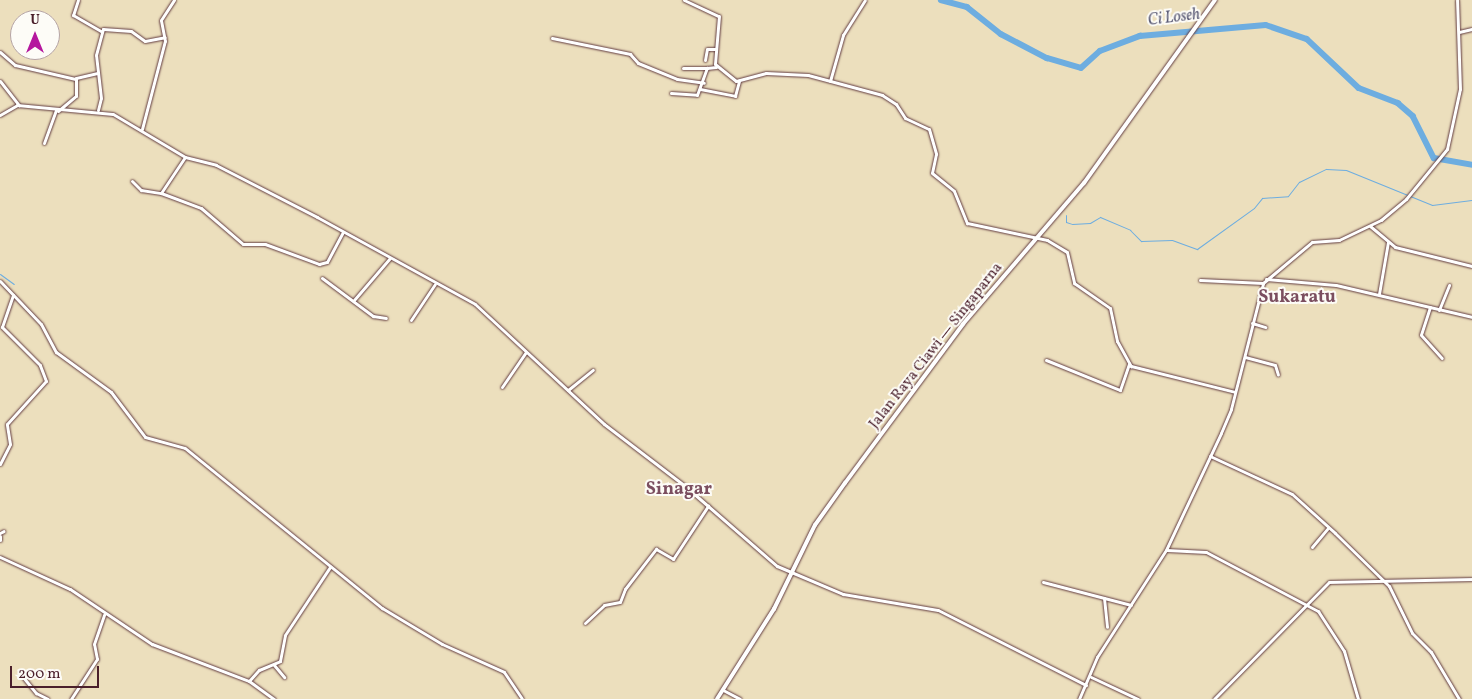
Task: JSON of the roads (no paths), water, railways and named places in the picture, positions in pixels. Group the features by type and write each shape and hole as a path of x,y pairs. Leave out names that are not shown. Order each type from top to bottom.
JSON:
{"main road":[{"name":"Jalan Raya Ciawi — Singaparna","path":"717,699 774,609 792,570 845,483 963,324 1084,183 1215,0"}],"street":[{"path":"78,0 72,15 102,31 131,31 145,41 166,37"},
{"path":"142,129 166,37 161,20 174,0"},
{"path":"684,0 719,16 716,67"},
{"path":"830,81 843,35 866,0"},
{"path":"1079,699 1097,657 1166,550 1210,456 1235,392 1263,282 1312,242 1339,240 1370,226 1407,197 1436,164 1448,144 1460,89 1457,0"},
{"path":"1459,32 1472,29"},
{"path":"98,110 97,73 102,31"},
{"path":"552,38 630,54 638,63 677,80 704,83"},
{"path":"705,60 707,49 716,49"},
{"path":"0,52 15,65 75,79 97,73"},
{"path":"683,68 716,67 739,82 776,72 830,81 882,95 896,104 905,118 929,130 936,152 932,174 954,191 967,223 1035,239 1067,252 1074,283 1109,306 1117,341 1129,364 1155,375 1235,392"},
{"path":"671,93 696,95 704,83 707,68"},
{"path":"44,143 57,111 76,97 75,79"},
{"path":"0,81 19,106"},
{"path":"700,89 735,96 739,82"},
{"path":"0,116 19,106 57,111 98,110 142,129 184,158 216,165 475,304 568,390 777,566 792,570 843,594 938,610 1086,685"},
{"path":"161,193 184,158"},
{"path":"132,181 141,190 161,193 201,208 243,244 271,245 319,264 327,262 343,232"},
{"path":"1370,226 1388,242 1472,266"},
{"path":"1379,294 1388,242"},
{"path":"354,300 390,258"},
{"path":"322,278 354,300 375,318 386,318"},
{"path":"1266,279 1336,285 1472,318"},
{"path":"1200,280 1263,282"},
{"path":"0,282 42,327 56,352 111,392 144,437 186,448 330,567 398,620 504,672 522,699"},
{"path":"411,320 435,284"},
{"path":"1439,310 1449,285"},
{"path":"0,464 10,444 6,424 46,381 40,365 2,327 13,295"},
{"path":"1430,307 1421,336 1442,358"},
{"path":"1252,323 1265,327"},
{"path":"502,387 526,352"},
{"path":"1245,357 1276,365 1278,375"},
{"path":"1046,360 1120,390 1129,364"},
{"path":"568,390 593,370"},
{"path":"1210,456 1287,491 1380,578 1394,593 1412,633 1431,652 1459,699"},
{"path":"585,623 604,605 620,602 625,588 656,549 673,559 708,506"},
{"path":"1312,547 1328,528"},
{"path":"0,540 1,533"},
{"path":"1166,550 1206,552 1318,610 1338,638 1358,699"},
{"path":"0,557 70,589 104,615 152,644 249,681 274,699"},
{"path":"249,681 259,670 280,661 285,635 330,567"},
{"path":"1214,699 1305,602 1338,579 1472,578"},
{"path":"1043,582 1131,604"},
{"path":"1104,598 1107,627"},
{"path":"71,699 98,659 94,644 104,615"},
{"path":"274,665 284,677"},
{"path":"23,677 36,693 48,699"},
{"path":"1090,677 1138,699"},
{"path":"723,690 740,699"}],"waterway":[{"name":"Ci Loseh","path":"941,0 967,7 1001,34 1047,58 1081,68 1100,51 1140,36 1266,25 1307,39 1359,88 1398,103 1413,116 1434,158 1472,165"},
{"path":"1066,215 1066,222 1072,224 1090,223 1100,217 1130,230 1141,241 1172,240 1197,249 1254,208 1262,198 1288,196 1299,182 1326,169 1346,170 1432,205 1472,200"},
{"path":"0,274 14,284"}],"district":[{"name":"Sukaratu","path":"1297,298"},
{"name":"Sinagar","path":"679,490"}]}
